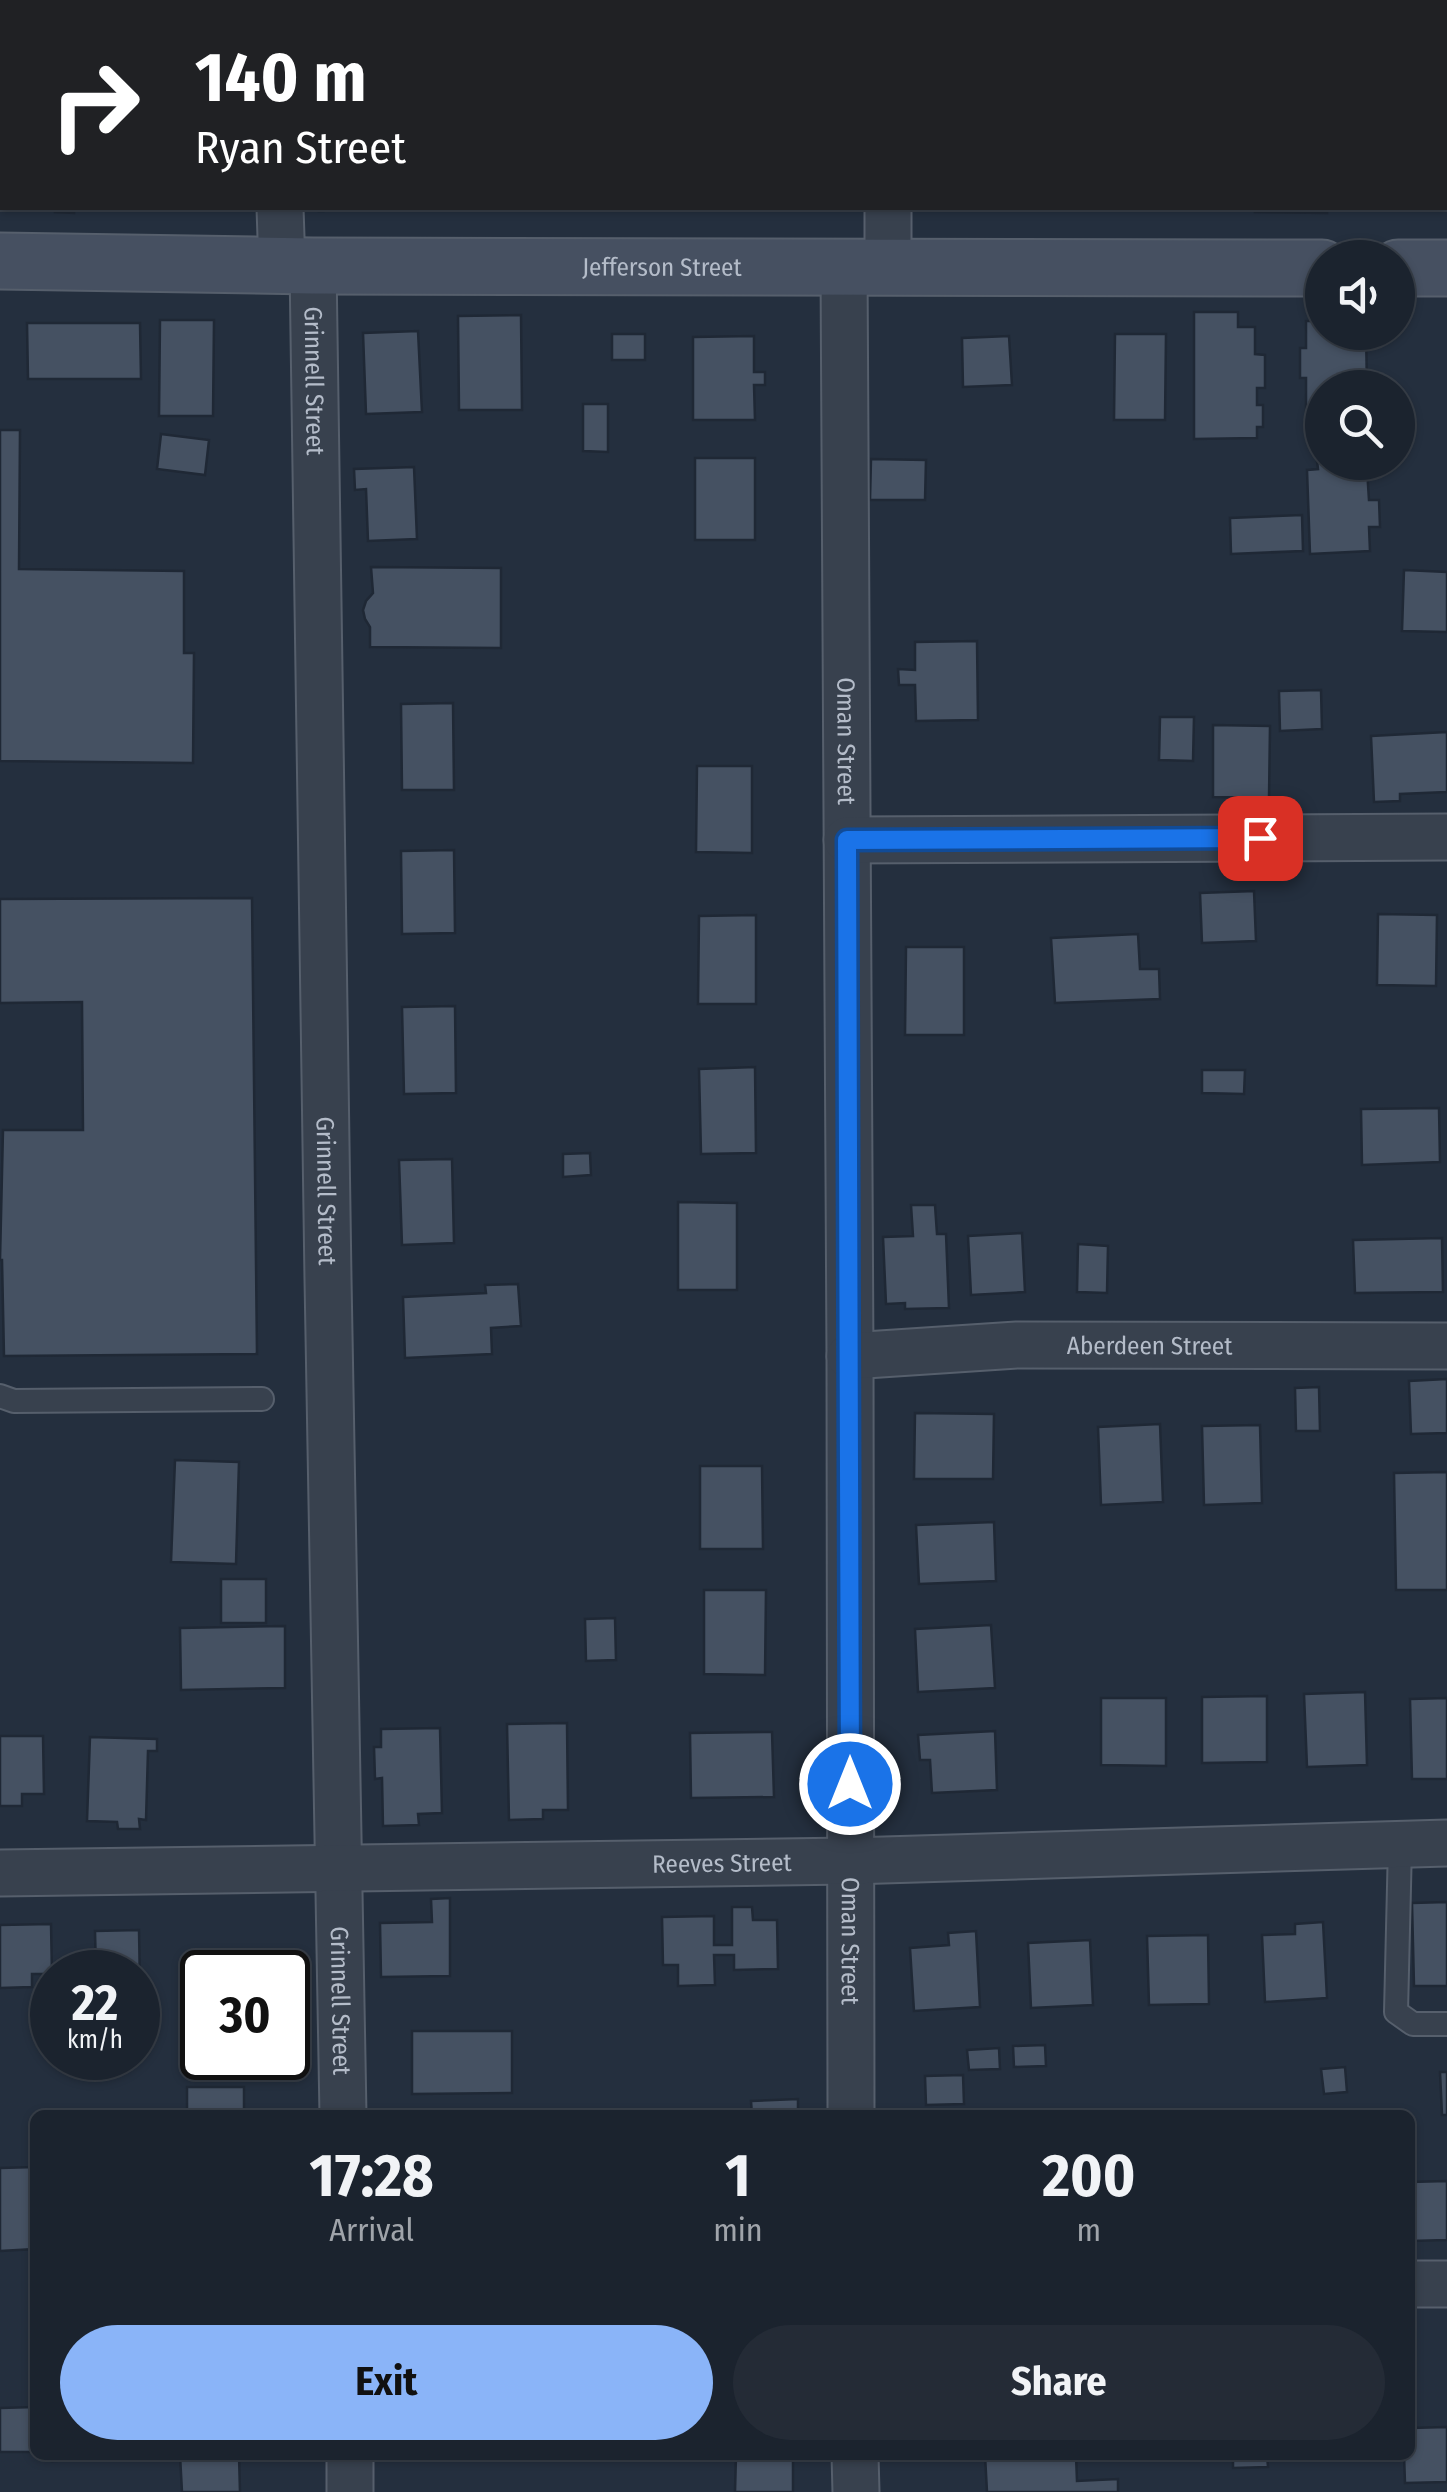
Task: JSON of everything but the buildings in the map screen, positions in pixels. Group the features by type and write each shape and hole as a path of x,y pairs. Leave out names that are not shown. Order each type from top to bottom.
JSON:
{"main road":[{"name":"Jefferson Street","path":"0,260 297,266 1305,268"},
{"path":"1415,268 1447,268"}],"street":[{"name":"Grinnell Street","path":"281,210 297,266 343,2110"},
{"name":"Oman Street","path":"851,2110 847,840 866,267 887,210"},
{"path":"847,840 1447,837"},
{"name":"Aberdeen Street","path":"850,1356 1017,1345 1447,1346"},
{"name":"Reeves Street","path":"0,1874 850,1862 1447,1843"},
{"path":"1415,2284 1447,2284"},
{"path":"350,2460 350,2492"},
{"path":"855,2460 856,2492"}],"lane":[{"path":"0,1396 14,1401 262,1399"},
{"path":"1400,1845 1396,2012 1414,2024 1447,2024"}],"route":[{"path":"850,1784 847,840 1260,838"}]}
